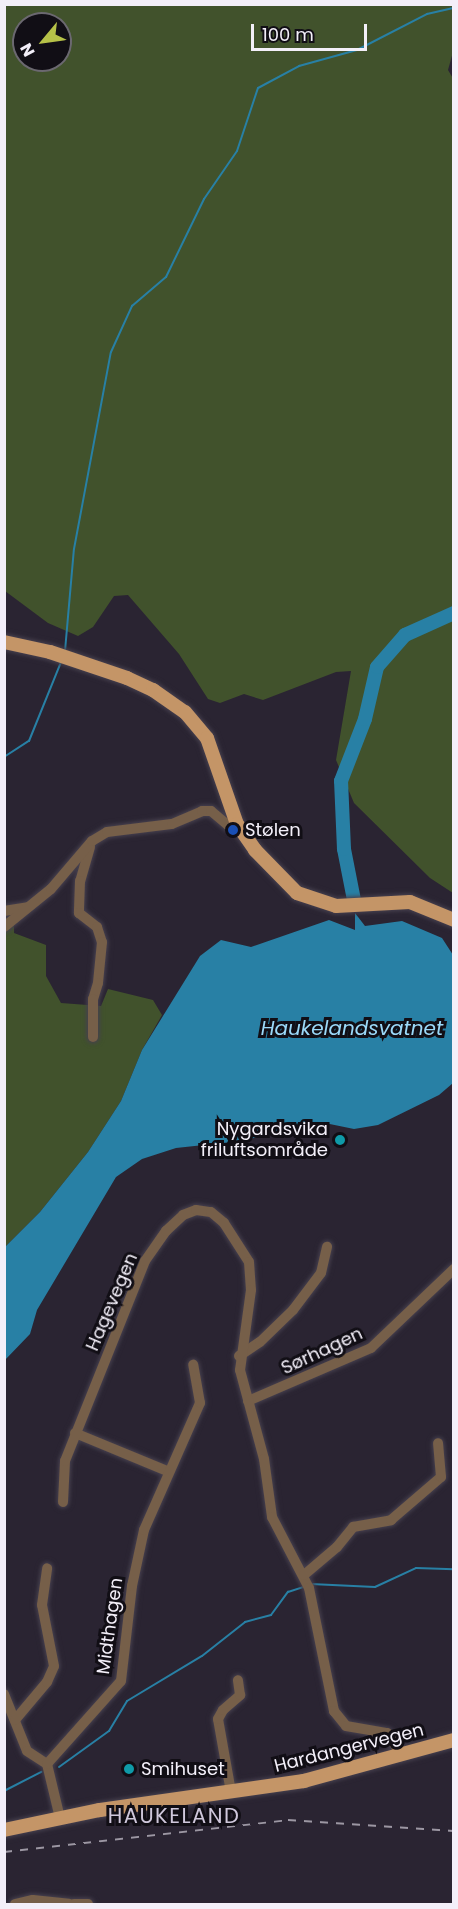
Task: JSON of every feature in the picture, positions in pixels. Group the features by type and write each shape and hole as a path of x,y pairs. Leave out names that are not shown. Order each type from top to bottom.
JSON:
{"main road":[{"path":"4,642 50,652 108,671 153,690 185,712 207,738 237,824 278,877 311,900 336,906 400,900 423,905 453,920"},
{"name":"Hardangervegen","path":"4,1830 60,1818 304,1781 453,1740"}],"street":[{"path":"4,927 51,889 92,841 107,832 172,824 202,811 211,811 229,826 237,824"},
{"path":"92,841 80,880 79,913 97,927 102,942 98,983 93,999 93,1037"},
{"path":"4,912 31,906"},
{"name":"Hagevegen","path":"63,1502 61,1478 75,1433 145,1261 166,1231 190,1212 203,1210 219,1216 249,1262 249,1301 239,1356 248,1401 264,1459 272,1517 306,1581 334,1711 346,1726 387,1732 401,1754"},
{"path":"239,1356 260,1342 293,1310 321,1273 327,1247"},
{"name":"Sørhagen","path":"248,1401 371,1348 453,1269"},
{"name":"Midthagen","path":"47,1764 121,1681 138,1548 167,1471 200,1403 193,1365"},
{"path":"75,1433 167,1471"},
{"path":"306,1581 353,1527 391,1520 441,1477 438,1443"},
{"path":"15,1720 47,1682 54,1666 42,1605 47,1568"},
{"path":"231,1792 218,1719 223,1710 240,1695 238,1680"},
{"path":"4,1694 27,1751 47,1764 60,1818"},
{"path":"15,1905 33,1900 72,1905 88,1904"}],"green space":[{"path":"5,4 453,5 453,52 448,70 454,80 453,893 430,878 354,803 336,760 351,671 336,672 263,700 244,694 220,703 208,699 179,654 128,595 114,596 93,627 78,636 48,623 5,591"},
{"path":"14,916 14,933 46,945 46,976 61,1003 101,1006 108,989 153,1000 162,1015 142,1050 121,1101 88,1152 40,1212 5,1247 4,925"}],"water":[{"name":"Haukelandsvatnet","path":"355,913 365,926 402,921 442,938 453,955 453,1083 439,1095 378,1125 354,1129 320,1122 241,1141 176,1148 142,1159 116,1177 37,1310 30,1334 5,1360 5,1247 40,1212 88,1152 121,1101 142,1050 200,956 221,940 251,947 329,920 355,930"}],"waterway":[{"path":"65,651 74,549 111,352 132,306 166,277 204,199 237,151 258,88 299,66 357,50 427,14 454,8"},
{"path":"354,900 344,849 341,781 365,719 377,667 405,635 454,613"},
{"path":"4,757 29,741 61,662"},
{"path":"311,1584 375,1587 416,1568 454,1569"},
{"path":"59,1767 109,1731 127,1701 202,1656 245,1622 271,1615 288,1592 306,1586"},
{"path":"4,1791 41,1772"}],"railway":[{"path":"4,1852 288,1820 454,1831"}],"place":[{"name":"Stølen","path":"233,830"},
{"name":"Nygardsvika friluftsområde","path":"340,1140"},
{"name":"Smihuset","path":"129,1769"}],"district":[{"name":"HAUKELAND","path":"174,1816"}]}
